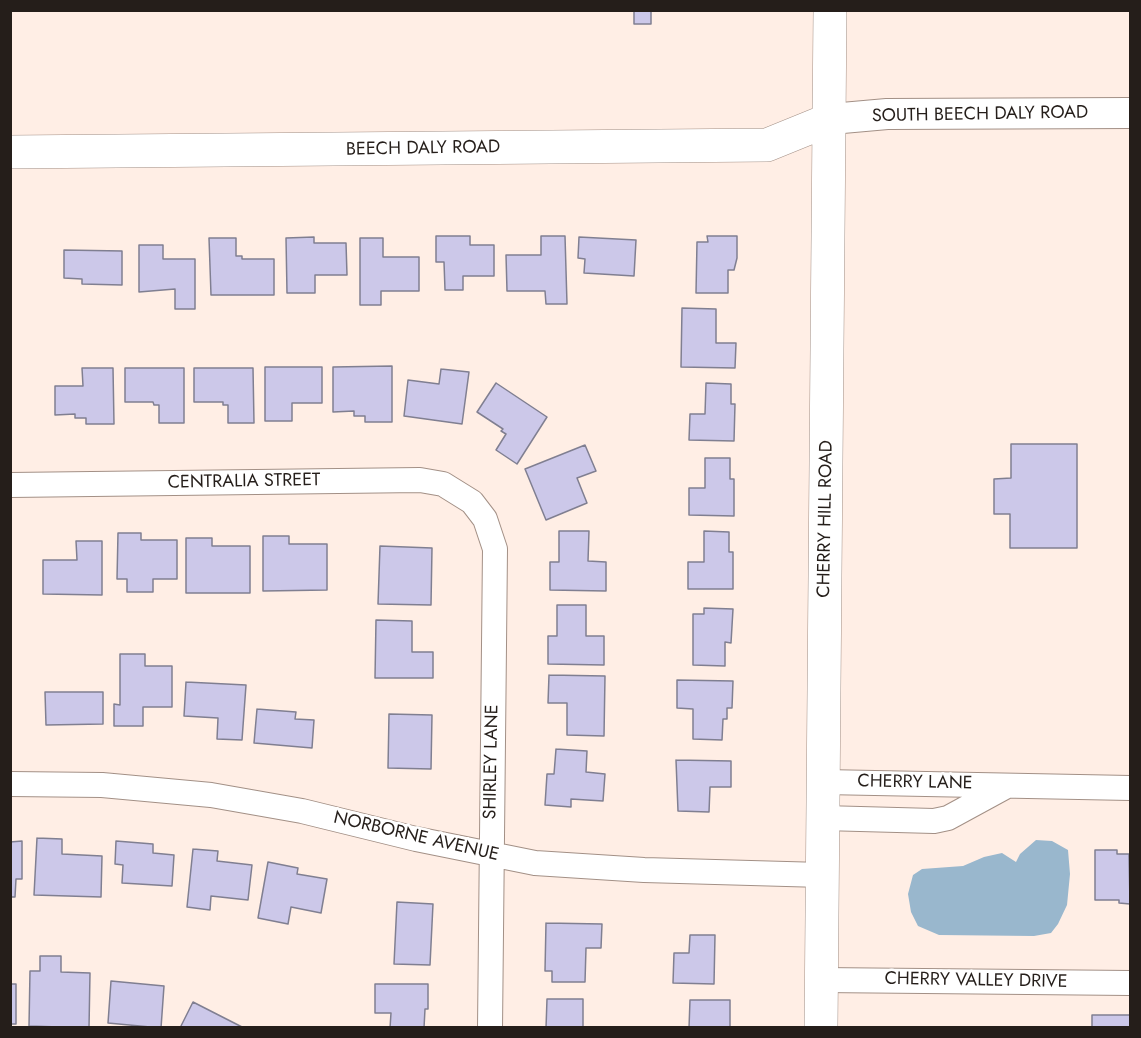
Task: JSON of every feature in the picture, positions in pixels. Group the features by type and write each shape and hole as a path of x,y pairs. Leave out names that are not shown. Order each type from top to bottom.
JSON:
{"main road":[{"name":"CHERRY HILL ROAD","path":"821,1028 831,119 830,10"},
{"name":"BEECH DALY ROAD","path":"10,152 767,145 831,119"}],"street":[{"name":"SOUTH BEECH DALY ROAD","path":"831,119 887,114 1131,113"},
{"name":"CENTRALIA STREET","path":"10,485 420,480 443,484 472,502"},
{"name":"SHIRLEY LANE","path":"472,502 485,519 495,549 490,1028"},
{"name":"CHERRY LANE","path":"824,782 969,783 1005,788 1131,788"},
{"name":"NORBORNE AVENUE","path":"10,784 102,784 212,795 302,811 416,839 546,864 644,870 822,875"},
{"name":"CHERRY LANE","path":"823,818 934,820 948,818 1005,788"},
{"name":"CHERRY VALLEY DRIVE","path":"821,980 1131,983"}],"water":[{"path":"1036,840 1052,841 1068,850 1070,874 1067,905 1051,933 1034,936 939,935 918,926 911,912 908,894 913,875 922,869 963,866 984,857 1002,853 1016,862 1020,854"}],"building":[{"path":"634,10 651,10 651,24 634,24"},
{"path":"436,236 470,236 470,245 494,245 494,276 463,276 463,290 445,290 444,262 436,262"},
{"path":"541,236 565,236 567,304 546,304 545,291 507,291 506,255 541,255"},
{"path":"707,236 737,236 737,258 734,270 728,270 728,293 696,293 697,242 708,242"},
{"path":"314,237 314,243 346,243 347,275 315,275 315,293 287,293 286,238"},
{"path":"579,237 636,240 634,276 584,273 585,259 578,258"},
{"path":"209,238 236,238 236,256 242,256 242,259 274,259 274,295 211,295"},
{"path":"360,238 383,238 383,257 419,257 419,291 381,291 381,305 360,305"},
{"path":"139,245 163,245 163,259 195,259 195,309 175,309 175,289 139,292"},
{"path":"64,250 122,251 122,285 82,284 82,279 64,278"},
{"path":"682,308 716,309 716,343 736,343 735,368 681,367"},
{"path":"392,366 392,422 365,422 365,416 354,416 354,411 333,412 333,367"},
{"path":"265,367 322,367 322,403 292,403 292,421 265,421"},
{"path":"82,368 113,368 114,424 86,424 86,418 75,418 75,414 55,415 55,386 83,386"},
{"path":"125,368 184,368 184,423 159,423 159,405 154,405 153,402 125,402"},
{"path":"194,368 253,368 254,423 228,423 228,405 223,405 223,402 194,402"},
{"path":"441,369 469,372 462,424 404,416 408,380 439,384"},
{"path":"496,383 547,417 517,464 496,450 506,434 501,431 503,429 477,412"},
{"path":"706,383 731,384 731,404 735,404 734,441 689,440 690,414 705,414"},
{"path":"1011,444 1077,444 1077,548 1010,548 1010,514 994,514 994,479 1011,478"},
{"path":"585,445 596,471 577,478 587,503 546,520 525,469"},
{"path":"705,458 730,458 730,479 734,479 734,516 689,515 689,488 705,488"},
{"path":"559,531 589,531 588,561 606,562 606,591 550,590 550,562 559,562"},
{"path":"704,531 729,532 729,552 733,552 733,589 688,589 688,562 704,562"},
{"path":"118,533 141,533 141,540 177,540 177,579 153,579 153,592 127,592 127,579 117,579"},
{"path":"263,536 289,536 289,544 327,544 327,590 263,591"},
{"path":"186,538 212,538 212,546 250,546 250,593 186,593"},
{"path":"76,541 102,541 102,595 43,594 43,560 77,560"},
{"path":"380,546 432,548 431,605 378,604"},
{"path":"557,605 586,605 586,636 604,636 604,665 548,664 548,636 557,636"},
{"path":"704,608 733,609 731,643 725,642 725,666 693,665 693,614 704,614"},
{"path":"376,620 412,621 412,652 433,652 433,678 375,678"},
{"path":"120,654 145,654 145,666 172,666 172,707 143,707 143,726 114,726 114,704 120,705"},
{"path":"549,675 605,676 604,736 567,735 567,703 548,703"},
{"path":"677,680 733,681 732,708 727,708 727,719 723,719 722,740 693,739 693,709 677,708"},
{"path":"186,682 246,685 242,740 217,739 218,718 184,716"},
{"path":"45,692 103,692 103,724 46,725"},
{"path":"257,709 296,712 295,719 314,720 312,748 254,743"},
{"path":"389,714 432,715 431,769 388,768"},
{"path":"556,749 587,751 586,772 605,774 603,801 571,799 571,807 545,805 547,774 554,774"},
{"path":"676,760 731,761 731,787 710,787 709,812 678,811"},
{"path":"37,838 62,839 62,854 102,856 101,897 34,895"},
{"path":"22,841 22,879 16,879 15,897 10,897 10,842"},
{"path":"116,841 153,844 153,853 174,855 172,886 122,883 123,865 115,864"},
{"path":"193,849 218,851 217,861 252,865 248,900 211,896 210,910 187,907"},
{"path":"1095,850 1117,850 1117,854 1129,854 1130,904 1119,903 1119,900 1095,900"},
{"path":"268,862 298,868 297,874 327,879 321,913 291,907 288,924 258,918"},
{"path":"397,902 433,904 430,965 394,964"},
{"path":"546,923 602,924 601,948 586,948 585,982 552,982 552,971 545,971"},
{"path":"690,935 715,935 714,984 673,983 674,953 689,953"},
{"path":"40,956 61,956 61,972 90,973 89,1028 29,1026 30,971 40,971"},
{"path":"111,981 164,986 161,1028 108,1023"},
{"path":"10,984 16,984 16,1024 10,1024"},
{"path":"375,984 428,984 428,1009 425,1009 424,1028 390,1028 391,1013 375,1013"},
{"path":"547,999 583,999 583,1028 546,1028"},
{"path":"690,1000 730,1000 730,1028 689,1028"},
{"path":"193,1002 244,1028 180,1028"},
{"path":"1092,1015 1130,1015 1130,1028 1092,1028"}]}
